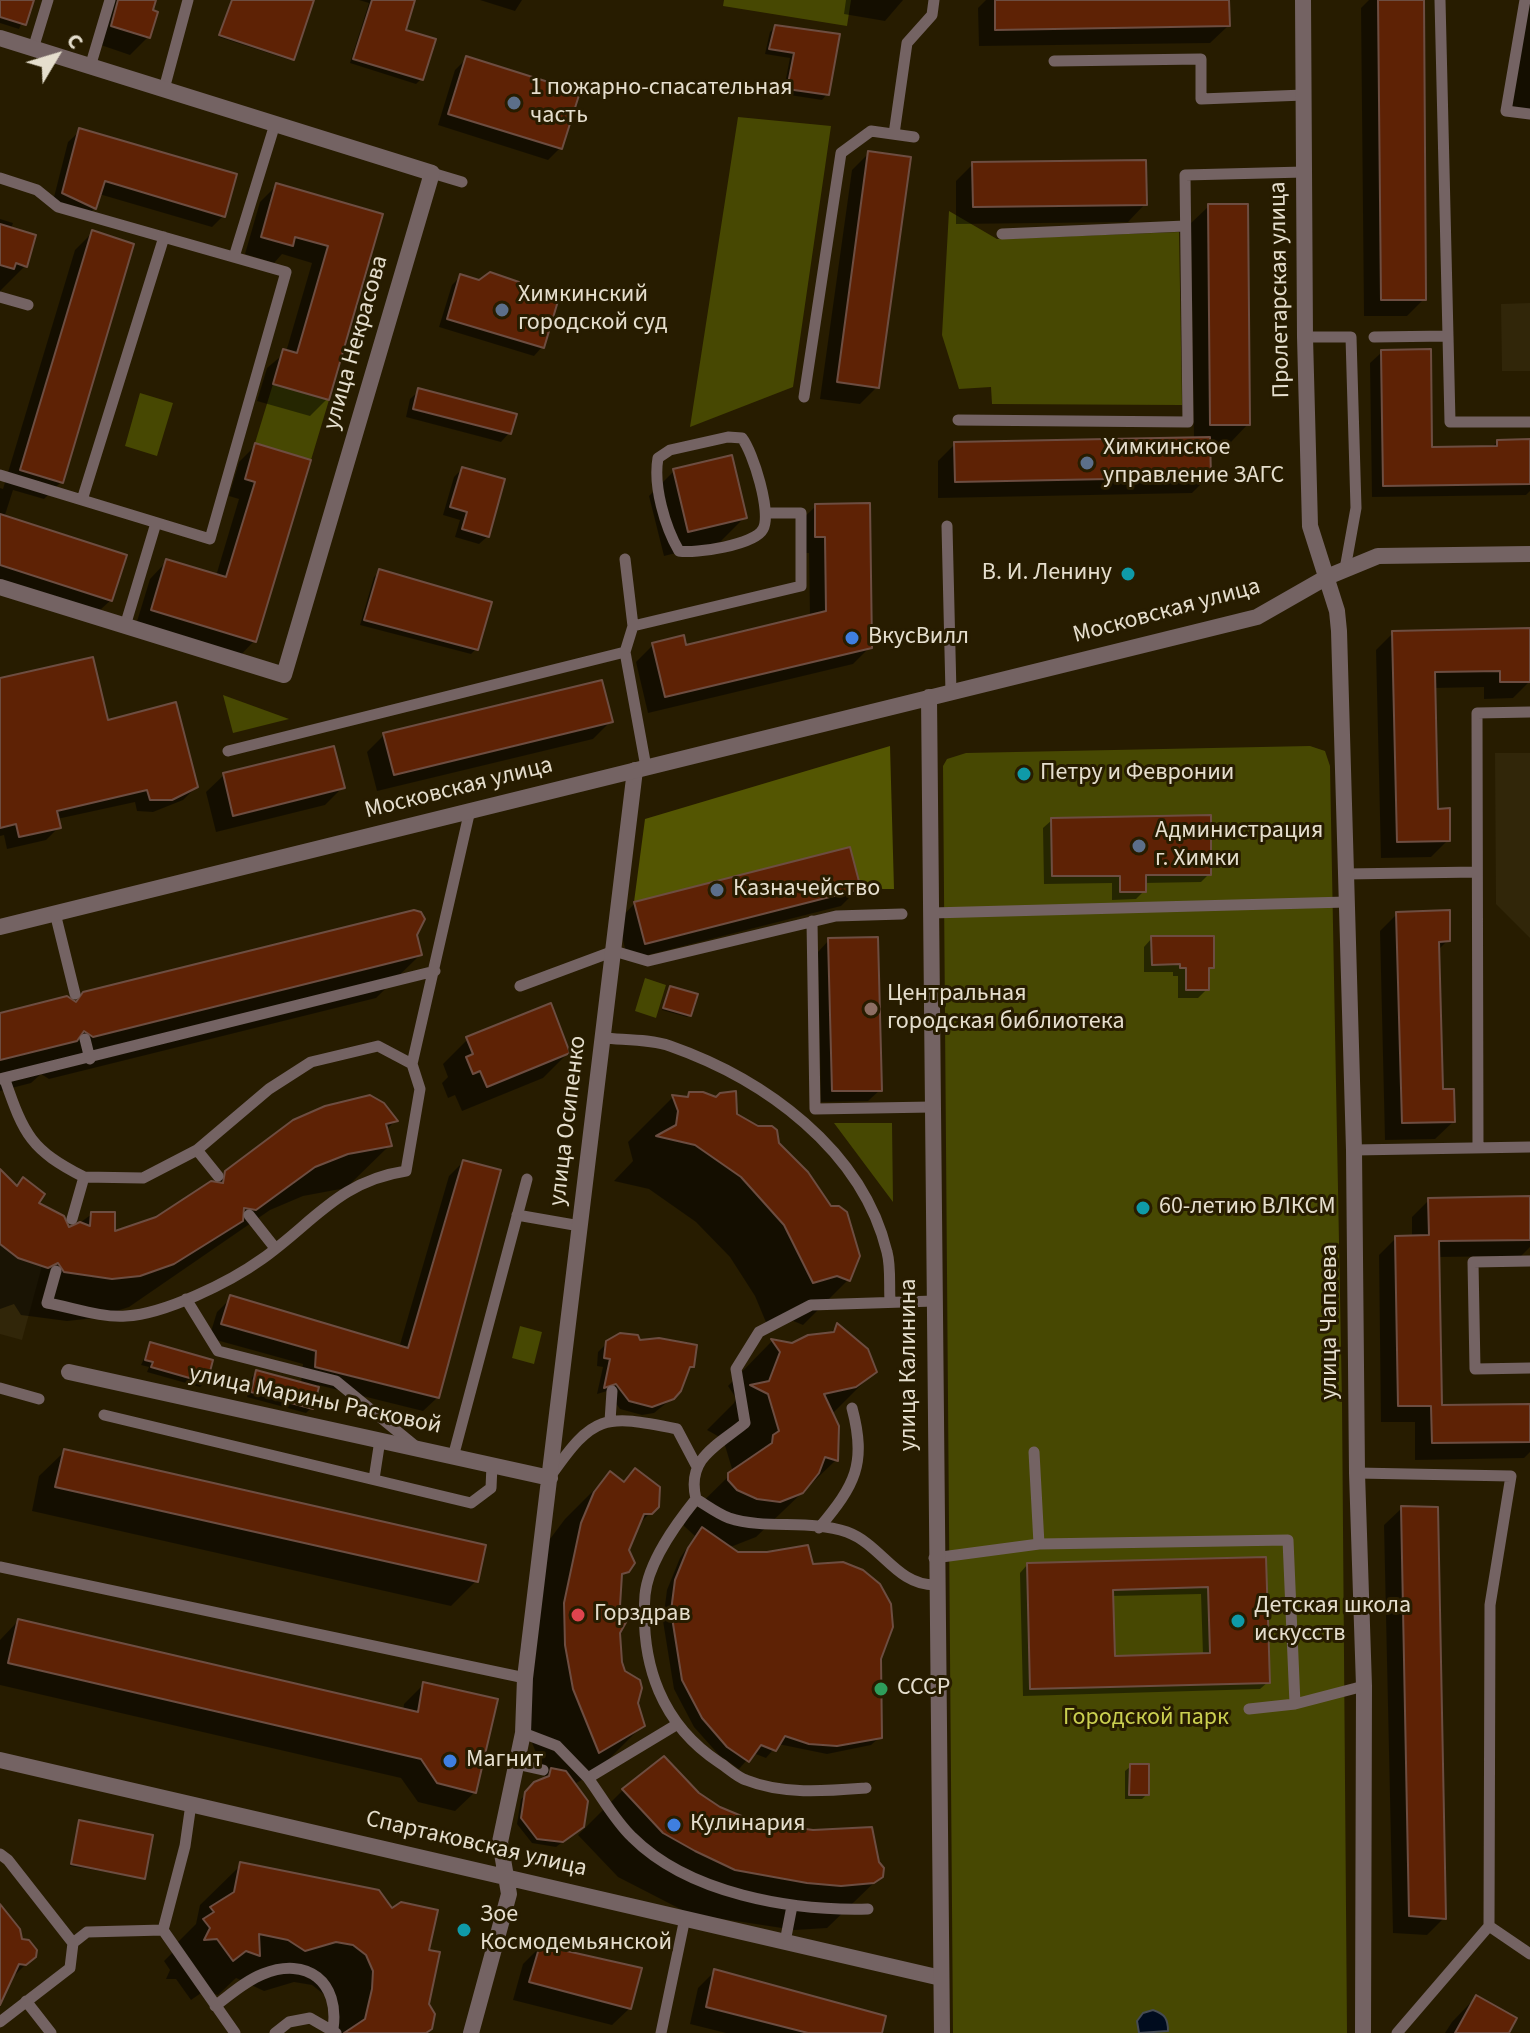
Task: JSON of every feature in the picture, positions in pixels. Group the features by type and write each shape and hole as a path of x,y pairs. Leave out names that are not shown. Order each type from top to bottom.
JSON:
{"street":[{"name":"Пролетарская улица","path":"1303,0 1305,337 1310,526 1327,577"},
{"path":"0,38 432,173"},
{"name":"улица Некрасова","path":"0,587 284,675 432,173"},
{"name":"Московская улица","path":"0,927 1257,617 1327,577 1378,556 1530,554"},
{"name":"улица Чапаева","path":"1345,569 1337,611 1354,1150 1357,1473 1364,1686 1363,2033"},
{"name":"улица Чапаева","path":"1327,577 1337,611"},
{"name":"улица Калинина","path":"929,697 934,1558 942,2033"},
{"name":"улица Осипенко","path":"471,2033 509,1894 503,1876 500,1842 523,1733 525,1678 614,951 640,769"},
{"name":"улица Марины Расковой","path":"69,1372 550,1478"},
{"name":"Спартаковская улица","path":"0,1760 941,1978"}],"lane":[{"path":"33,49 48,0"},
{"path":"90,67 110,0"},
{"path":"164,89 188,0"},
{"path":"894,134 907,43 932,15 934,0"},
{"path":"1440,0 1450,422 1530,422"},
{"path":"1525,0 1506,111 1530,114"},
{"path":"1054,61 1201,59 1201,99 1304,95"},
{"path":"234,257 275,124"},
{"path":"804,397 841,153 871,131 914,137"},
{"path":"958,420 1188,422 1185,175 1304,172"},
{"path":"432,173 462,182"},
{"path":"0,178 37,190 58,207 286,272 210,539 0,475"},
{"path":"1002,234 1185,226"},
{"path":"82,500 164,237"},
{"path":"0,297 28,305"},
{"path":"1374,337 1448,336"},
{"path":"1305,337 1351,337 1356,508 1345,569"},
{"path":"728,437 742,438 751,450 766,513 763,529 753,539 693,553 679,551 670,536 655,473 658,458 670,450 728,437"},
{"path":"633,626 801,586 801,513 766,513"},
{"path":"125,626 156,523"},
{"path":"947,526 951,693"},
{"path":"625,559 633,626 625,652 640,769"},
{"path":"228,751 625,652"},
{"path":"1478,1148 1477,713 1530,712"},
{"path":"56,1271 47,1303 126,1316 186,1299 261,1260 329,1201 377,1175 406,1171 420,1089 412,1064 470,810"},
{"path":"1346,874 1477,872"},
{"path":"931,913 1347,902"},
{"path":"55,913 75,994"},
{"path":"520,986 614,951 648,961 836,916 902,914"},
{"path":"812,921 815,1109 932,1107"},
{"path":"412,1064 378,1046 311,1062 269,1089 197,1150 143,1178 84,1177 48,1159 22,1128 2,1080 435,971"},
{"path":"604,1038 667,1045 755,1084 813,1129 861,1189 888,1253 890,1301"},
{"path":"85,1039 90,1059"},
{"path":"1354,1150 1530,1147"},
{"path":"197,1150 218,1176"},
{"path":"72,1219 84,1177"},
{"path":"453,1457 527,1179"},
{"path":"249,1215 275,1248"},
{"path":"517,1215 580,1226"},
{"path":"1530,1261 1473,1262 1475,1369 1530,1368"},
{"path":"186,1299 218,1351 336,1381 418,1449"},
{"path":"934,1301 811,1305 759,1332 736,1369 745,1423 696,1465 692,1482 696,1499 729,1518 843,1530 861,1538 906,1579 918,1585 935,1585"},
{"path":"0,1388 39,1399"},
{"path":"610,1421 612,1391"},
{"path":"819,1528 845,1497 858,1470 861,1441 852,1408"},
{"path":"104,1415 471,1503 491,1488 492,1465"},
{"path":"550,1478 590,1427 622,1418 677,1429 696,1465"},
{"path":"374,1479 380,1440"},
{"path":"1034,1452 1039,1544"},
{"path":"1357,1473 1511,1476 1490,1605 1489,1926 1397,2033"},
{"path":"696,1499 668,1535 645,1593 648,1649 665,1708 697,1747 745,1780 807,1792 866,1788"},
{"path":"934,1558 1039,1544 1288,1540 1295,1704"},
{"path":"0,1567 525,1678"},
{"path":"1249,1709 1295,1704 1364,1686"},
{"path":"588,1778 676,1725"},
{"path":"523,1733 557,1746 588,1778 632,1838 680,1870 737,1894 792,1906 868,1909"},
{"path":"516,1764 543,1770"},
{"path":"191,1804 185,1846 163,1930 235,2033"},
{"path":"0,1854 73,1943 70,1968 0,2022"},
{"path":"785,1942 792,1906"},
{"path":"661,2033 685,1918"},
{"path":"1489,1926 1530,1954"},
{"path":"73,1943 87,1932 163,1930"},
{"path":"215,2006 265,1973 293,1968 317,1974 329,1990 335,2010 334,2031 310,2018 289,2022 275,2033"},
{"path":"26,2001 51,2033"}],"shaded area":[{"path":"1530,303 1530,371 1502,371 1501,304"},
{"path":"890,746 894,889 861,889 849,847 634,902 645,819"},
{"path":"1495,753 1530,753 1530,938 1496,904"},
{"path":"0,1244 42,1266 22,1340 0,1334"}],"green space":[{"path":"724,0 851,0 847,26 723,6"},
{"path":"738,117 831,126 793,387 690,427"},
{"path":"949,211 997,239 1179,232 1182,405 992,404 991,387 959,389 942,335"},
{"path":"273,384 329,400 311,460 255,443"},
{"path":"140,393 173,403 157,456 125,446"},
{"path":"223,695 289,719 233,733"},
{"name":"Городской парк","path":"1310,746 1325,751 1330,766 1342,1401 1347,2033 953,2033 943,766 947,759 966,753"},
{"path":"645,978 666,985 656,1018 635,1011"},
{"path":"834,1123 892,1123 893,1202"},
{"path":"520,1326 542,1332 534,1364 512,1358"}],"water":[{"path":"1153,2010 1165,2018 1168,2031 1139,2033 1137,2021 1143,2013"}],"building":[{"path":"0,0 34,0 26,25 0,17"},
{"path":"118,0 156,0 153,10 158,12 150,38 111,26"},
{"path":"232,0 314,0 294,60 219,35"},
{"path":"372,0 415,0 406,30 436,39 423,80 353,59"},
{"path":"995,0 1229,0 1230,26 995,30"},
{"path":"1378,0 1424,0 1426,300 1381,300"},
{"path":"775,25 840,34 829,95 787,89 794,53 769,49"},
{"name":"1 пожарно-спасательная часть","path":"466,56 580,92 562,149 448,114"},
{"path":"79,128 237,174 225,217 105,181 96,209 62,193"},
{"path":"868,151 911,157 879,388 837,382"},
{"path":"1146,160 1147,205 973,207 972,162"},
{"path":"276,183 383,214 329,400 273,384 283,349 297,353 328,246 295,237 293,246 261,237"},
{"path":"1208,204 1248,204 1250,425 1210,425"},
{"path":"0,224 36,235 27,267 16,263 14,269 0,265"},
{"path":"92,230 134,244 63,483 20,470"},
{"name":"Химкинский городской суд","path":"490,272 519,282 525,291 558,301 544,348 447,319 460,274 479,280"},
{"path":"1431,349 1432,447 1497,446 1497,440 1530,439 1530,484 1383,486 1381,350"},
{"path":"418,388 517,414 511,434 413,409"},
{"path":"1210,437 1211,477 955,482 954,442"},
{"path":"255,443 311,460 256,642 151,610 166,559 226,577 255,482 245,479"},
{"path":"732,455 747,518 688,532 673,469"},
{"path":"462,467 505,479 489,537 462,529 467,512 450,507"},
{"path":"870,503 872,648 665,697 652,643 684,635 686,645 826,611 825,537 815,537 815,504"},
{"path":"0,514 127,555 112,601 0,565"},
{"path":"379,569 492,602 478,650 364,620"},
{"path":"1530,628 1530,682 1500,682 1500,671 1435,672 1438,809 1450,808 1450,841 1397,842 1392,631"},
{"path":"93,657 108,720 176,702 198,787 172,800 150,800 147,790 57,811 61,828 19,837 16,824 0,828 0,678"},
{"path":"602,680 613,722 394,775 383,733"},
{"path":"334,746 345,788 233,816 223,773"},
{"path":"1211,815 1211,875 1146,875 1146,892 1120,892 1120,876 1052,876 1051,818"},
{"path":"850,847 861,889 645,944 634,902"},
{"path":"414,910 421,912 425,919 417,935 422,955 93,1037 84,1031 77,1041 0,1060 0,1013 67,996 76,1002 83,992"},
{"path":"1450,910 1450,941 1439,942 1443,1089 1454,1089 1455,1122 1402,1123 1396,912"},
{"path":"1151,936 1214,936 1214,968 1209,968 1209,990 1186,990 1186,968 1180,968 1180,964 1152,965"},
{"path":"878,937 882,1091 832,1091 828,938"},
{"path":"670,986 698,994 691,1016 663,1008"},
{"path":"551,1003 570,1053 487,1087 480,1071 473,1074 466,1057 473,1054 466,1037"},
{"path":"736,1091 737,1114 758,1126 772,1126 777,1130 779,1143 808,1172 831,1206 839,1206 847,1212 860,1256 850,1281 837,1276 813,1283 784,1225 741,1177 695,1145 656,1136 676,1125 678,1111 672,1095 688,1097 689,1092 703,1092 716,1097 720,1093"},
{"path":"370,1095 384,1103 398,1121 386,1124 392,1146 348,1154 315,1167 256,1210 244,1208 243,1221 174,1264 140,1276 112,1279 64,1272 58,1263 48,1268 18,1258 0,1244 0,1169 17,1186 23,1177 45,1194 39,1203 64,1216 69,1227 80,1222 90,1226 91,1212 115,1212 115,1231 156,1217 211,1181 223,1183 225,1171 293,1120 325,1106"},
{"path":"463,1160 501,1170 439,1398 315,1367 316,1351 221,1324 230,1295 408,1348"},
{"path":"1530,1196 1530,1240 1439,1241 1442,1405 1530,1404 1530,1442 1432,1443 1431,1406 1398,1406 1395,1236 1429,1235 1428,1198"},
{"path":"837,1323 868,1349 877,1372 856,1387 824,1394 839,1426 838,1461 825,1457 819,1473 803,1493 780,1502 757,1499 737,1490 728,1480 728,1473 772,1443 773,1435 779,1431 768,1394 750,1385 769,1381 780,1352 771,1339 792,1343 808,1335 834,1332"},
{"path":"620,1333 638,1335 640,1340 659,1338 697,1345 694,1367 690,1367 681,1391 674,1399 652,1407 629,1401 616,1384 604,1388 610,1359 604,1358 606,1341"},
{"path":"150,1342 213,1360 207,1383 151,1367 153,1362 145,1360"},
{"path":"256,1370 319,1387 313,1409 251,1392"},
{"path":"64,1449 486,1545 478,1582 55,1487"},
{"path":"635,1468 660,1487 659,1507 652,1514 644,1514 629,1550 635,1563 629,1572 622,1574 620,1606 626,1609 629,1617 620,1633 622,1662 625,1671 640,1680 642,1688 638,1703 645,1726 599,1753 573,1689 565,1645 564,1603 581,1523 594,1492 610,1471 624,1482"},
{"path":"1401,1506 1438,1507 1446,1919 1409,1916"},
{"path":"702,1527 738,1552 767,1552 808,1545 813,1564 843,1562 863,1570 880,1584 891,1604 893,1627 881,1659 882,1738 837,1746 809,1744 785,1736 776,1751 761,1745 749,1762 727,1747 702,1718 682,1680 671,1611 675,1580 688,1548"},
{"path":"1266,1557 1270,1683 1030,1689 1027,1563","holes":["1208,1587 1210,1653 1115,1656 1113,1590"]},
{"path":"18,1619 418,1712 423,1682 498,1699 476,1793 437,1783 421,1759 8,1663"},
{"path":"664,1756 699,1793 720,1807 756,1822 813,1830 872,1827 879,1862 884,1868 883,1877 874,1883 841,1886 807,1883 735,1870 695,1851 663,1833 622,1789"},
{"path":"1130,1764 1149,1764 1149,1795 1129,1795"},
{"path":"551,1768 566,1771 588,1801 584,1827 563,1842 537,1839 521,1818 525,1792 534,1782 549,1776"},
{"path":"79,1820 153,1835 145,1879 71,1864"},
{"path":"240,1862 379,1890 392,1908 401,1902 438,1910 429,1950 440,1952 429,2004 435,2014 432,2029 426,2033 344,2033 365,2019 372,1989 373,1971 366,1955 353,1945 336,1942 305,1951 288,1940 259,1934 260,1956 246,1951 233,1961 217,1939 204,1940 210,1928 203,1919 214,1912 210,1907 234,1892"},
{"path":"0,1904 20,1929 22,1939 29,1940 37,1950 36,1957 26,1965 19,1964 0,2005"},
{"path":"540,1945 642,1968 631,2009 529,1982"},
{"path":"714,1969 886,2016 882,2033 808,2033 706,2007"},
{"path":"1476,1995 1517,2018 1509,2033 1455,2033"}],"place":[{"name":"1 пожарно-спасательная часть","path":"514,103"},
{"name":"Химкинский городской суд","path":"502,310"},
{"name":"Химкинское управление ЗАГС","path":"1087,463"},
{"name":"В. И. Ленину","path":"1128,574"},
{"name":"ВкусВилл","path":"852,638"},
{"name":"Петру и Февронии","path":"1024,774"},
{"name":"Администрация г. Химки","path":"1139,846"},
{"name":"Казначейство","path":"717,890"},
{"name":"Центральная городская библиотека","path":"871,1009"},
{"name":"60-летию ВЛКСМ","path":"1143,1208"},
{"name":"Горздрав","path":"578,1615"},
{"name":"Детская школа искусств","path":"1238,1621"},
{"name":"СССР","path":"881,1689"},
{"name":"Магнит","path":"450,1761"},
{"name":"Кулинария","path":"674,1825"},
{"name":"Зое Космодемьянской","path":"464,1930"}]}
